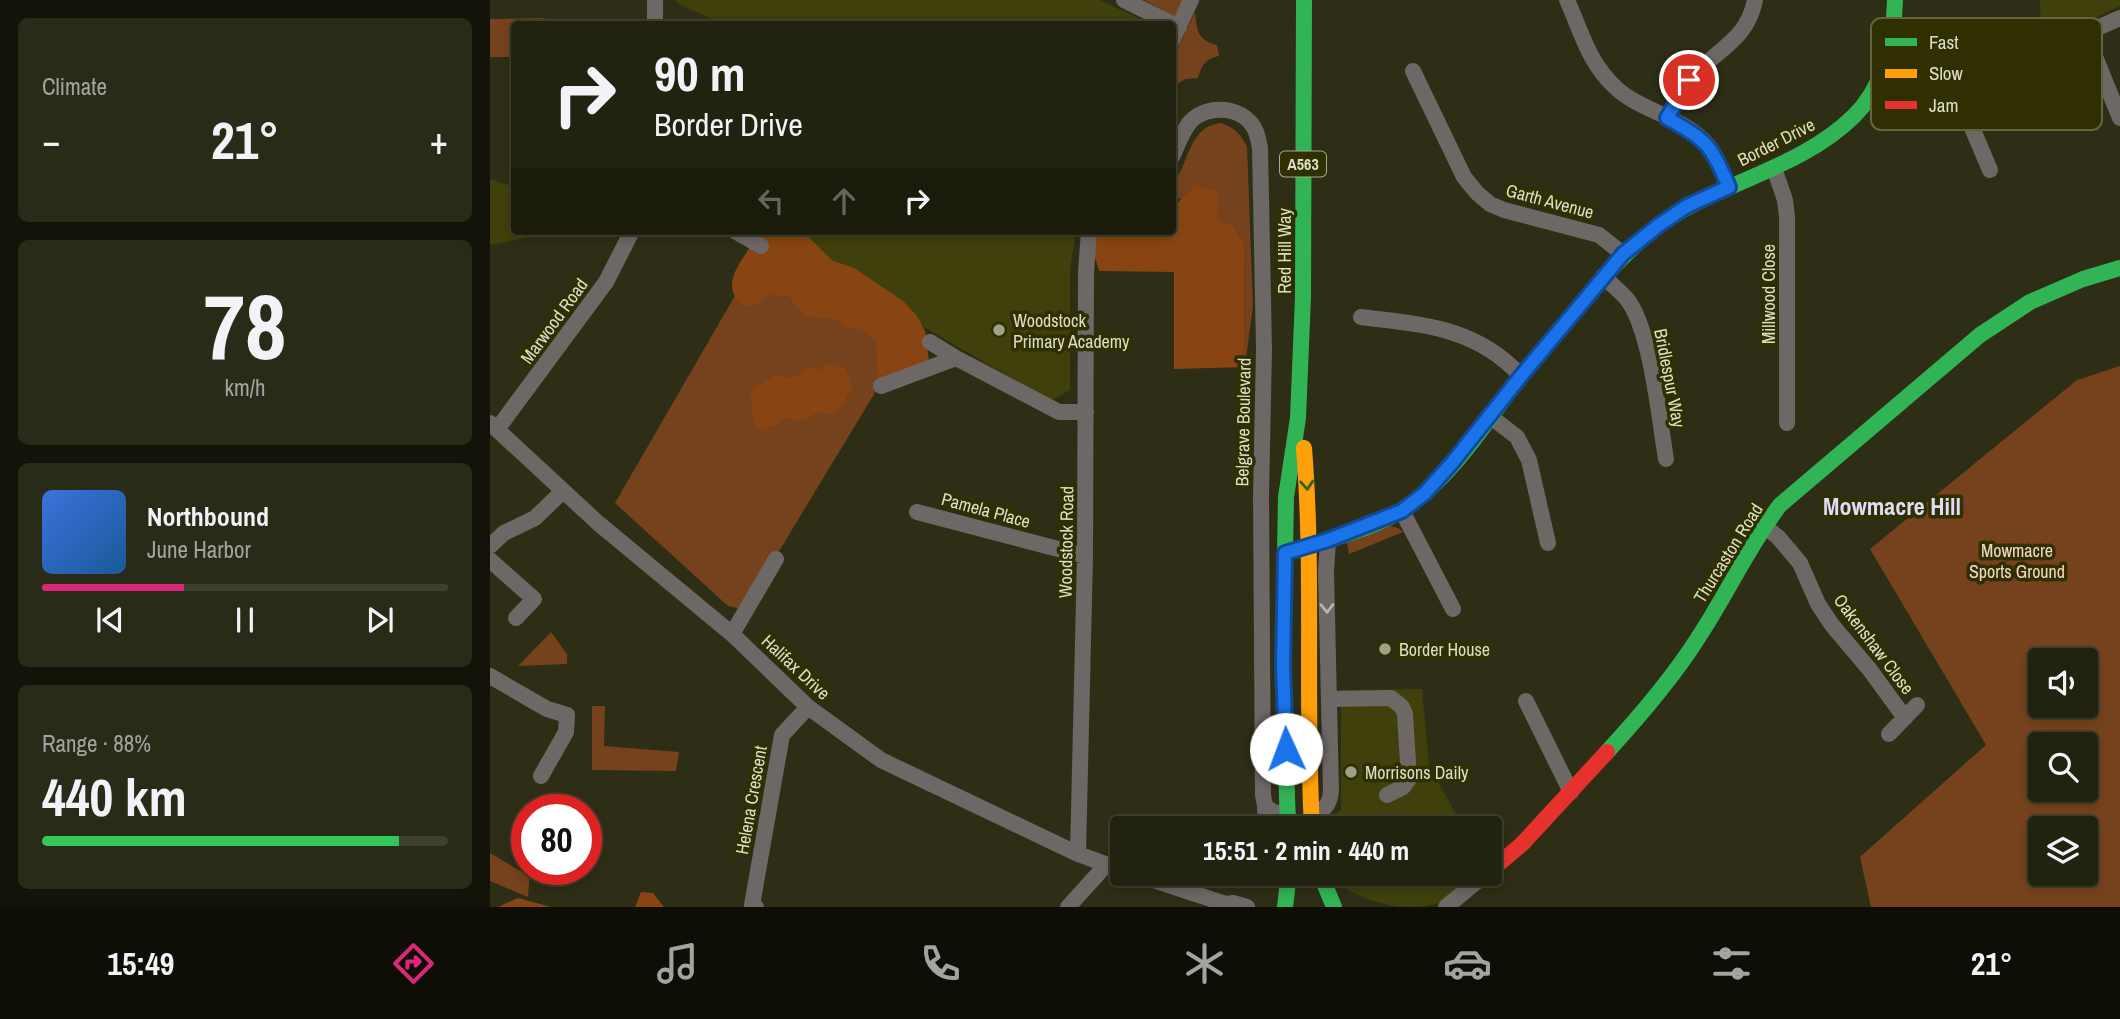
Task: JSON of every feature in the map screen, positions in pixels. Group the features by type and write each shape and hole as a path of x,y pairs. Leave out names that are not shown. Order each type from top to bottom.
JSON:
{"main road":[{"name":"Red Hill Way","path":"1288,816 1283,666 1286,497 1298,418 1303,297 1304,0"},
{"name":"Border Drive","path":"1894,18 1895,0"},
{"name":"Border Drive","path":"1285,553 1328,540 1402,511 1425,493 1491,417 1521,376 1623,254 1687,206 1774,168 1834,135 1853,118 1871,96"},
{"name":"Thurcaston Road","path":"1502,860 1522,844 1571,792 1671,678 1698,639 1764,526 1780,505 1980,334 2029,302 2083,279 2120,268"},
{"name":"Red Hill Way","path":"1298,418 1305,453 1308,498 1311,816"},
{"path":"1285,907 1287,886"},
{"path":"1310,905 1332,907 1325,886"}],"street":[{"path":"655,0 655,21"},
{"path":"1124,0 1156,21"},
{"path":"1176,34 1191,0"},
{"path":"1567,0 1589,55 1601,73 1618,91 1704,140 1714,154 1729,187"},
{"path":"1667,118 1689,80 1743,31 1755,0"},
{"path":"2102,25 2120,18"},
{"name":"Garth Avenue","path":"1413,71 1464,177 1477,193 1490,204 1518,215 1599,234 1623,254"},
{"path":"2102,74 2120,118"},
{"name":"Belgrave Boulevard","path":"1176,150 1191,122 1204,113 1220,109 1236,111 1249,121 1256,132 1260,148 1264,349 1261,509 1263,795 1265,816"},
{"path":"1973,130 1990,170"},
{"name":"Millwood Close","path":"1774,168 1785,200 1787,217 1787,423"},
{"name":"Marwood Road","path":"494,425 606,282 630,235"},
{"path":"741,235 761,246"},
{"name":"Woodstock Road","path":"1077,854 1085,556 1086,272 1089,235"},
{"name":"Bridlespur Way","path":"1603,276 1627,300 1642,329 1669,449"},
{"path":"1362,317 1456,332 1483,344 1507,361 1521,376"},
{"path":"930,342 1059,412 1086,412"},
{"path":"881,386 956,358"},
{"path":"1491,417 1517,437 1529,460 1548,543"},
{"name":"Halifax Drive","path":"494,425 562,492 732,634 808,707 881,760 1077,854 1110,866"},
{"path":"490,546 504,533 535,518 562,492"},
{"path":"1402,511 1453,609"},
{"name":"Pamela Place","path":"917,512 1085,556"},
{"name":"Oakenshaw Close","path":"1764,526 1778,537 1800,563 1818,604 1832,625 1870,670 1911,711 1889,734"},
{"path":"1317,816 1330,802 1332,771 1326,571 1328,540"},
{"path":"732,634 776,559"},
{"path":"490,560 534,599 516,618"},
{"path":"490,676 547,709 567,715 566,733 541,776"},
{"path":"1330,699 1391,698 1402,707 1405,714 1409,779 1403,787 1387,795"},
{"path":"1526,701 1571,792"},
{"name":"Helena Crescent","path":"756,907 752,905 782,736 808,707"},
{"path":"1265,806 1280,816"},
{"path":"1068,907 1110,871"},
{"path":"1169,886 1227,906 1233,903 1247,907"},
{"name":"Thurcaston Road","path":"1446,907 1471,886"}],"shaded area":[{"path":"675,0 1100,0 1144,21 716,21"},
{"path":"2040,0 2120,0 2120,6 2094,18 2040,18"},
{"path":"490,179 511,186 511,235 540,235 490,245"},
{"path":"1196,186 1218,192 1217,220 1232,225 1244,245 1245,367 1174,369 1174,272 1099,271 1088,235 1176,235 1176,208"},
{"path":"757,235 806,235 833,261 854,268 903,301 917,316 925,331 929,361 878,382 876,340 869,335 834,319 806,315 788,295 776,296 770,292 759,303 744,306 732,289 741,262"},
{"name":"Woodstock Primary Academy","path":"766,235 1075,235 1070,270 1070,390 1051,401"},
{"path":"830,363 845,368 853,387 837,411 826,414 817,412 802,420 785,417 777,425 762,430 753,423 751,390 776,375 794,377 809,366 821,371 824,365"},
{"path":"1422,689 1429,764 1457,816 1333,816 1341,810 1341,690"},
{"path":"1347,886 1462,886 1442,903 1420,907 1398,907 1369,900 1348,890"},
{"path":"641,892 653,893 664,907 635,907"},
{"path":"518,898 551,907 498,907"}],"green space":[{"path":"1144,0 1183,0 1176,17"},
{"path":"1195,12 1199,33 1205,40 1217,45 1219,56 1205,63 1198,78 1185,79 1176,85 1176,52"},
{"path":"545,18 545,21 511,21 511,57 490,57 490,19"},
{"path":"1221,123 1230,127 1247,147 1253,306 1245,367 1244,245 1217,220 1179,198 1176,204 1176,177 1195,139 1212,125"},
{"path":"762,249 908,332 879,386 747,604 737,608 728,606 615,503"},
{"name":"Mowmacre Sports Ground","path":"2120,366 2120,907 1871,907 1860,857 1986,745 1870,549 2077,380"},
{"path":"1390,526 1403,532 1349,554 1347,543"},
{"path":"551,632 567,654 567,664 518,666"},
{"path":"592,706 605,706 604,746 679,752 676,771 592,770"},
{"path":"490,853 511,866 511,885 529,885 528,897 490,881"}],"traffic: fast":[{"path":"1288,816 1283,665 1286,497 1298,418 1303,297 1304,0"},
{"path":"1894,18 1895,0"},
{"path":"1295,550 1381,521 1420,497 1450,469 1518,379 1607,274 1641,240 1702,200 1807,151 1854,116 1871,94"},
{"path":"1607,752 1655,697 1688,653 1780,505 1980,335 2030,302 2083,279 2120,268"},
{"path":"1285,907 1287,886"},
{"path":"1325,886 1334,907"}],"traffic: slow":[{"path":"1304,448 1312,816"}],"traffic: jam":[{"path":"1502,861 1522,844 1607,752"}],"place":[{"name":"Woodstock Primary Academy","path":"999,330"},
{"name":"Border House","path":"1385,649"},
{"name":"Morrisons Daily","path":"1351,772"}],"district":[{"name":"Mowmacre Hill","path":"1892,506"}],"route":[{"path":"1286,749 1283,666 1285,553 1328,540 1402,511 1425,493 1491,417 1521,376 1623,254 1687,206 1729,187 1714,154 1704,140 1667,118 1689,80"}]}
